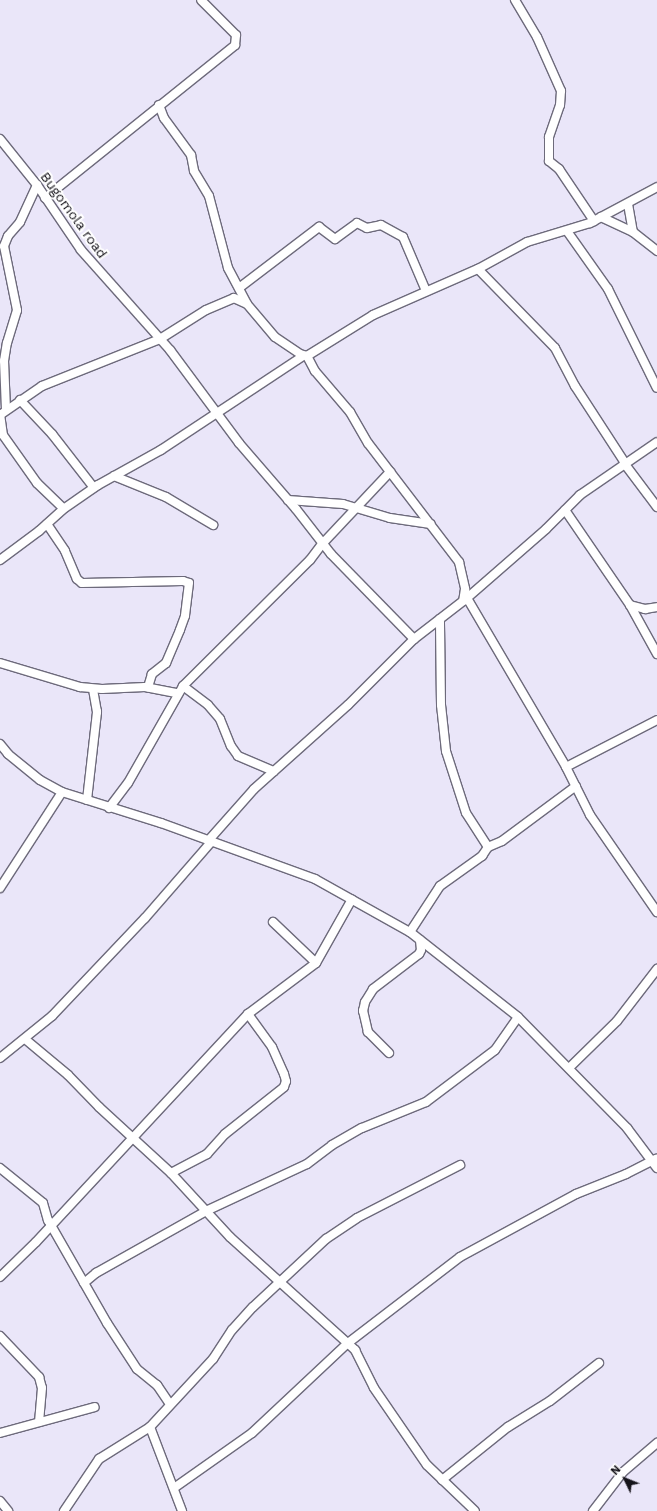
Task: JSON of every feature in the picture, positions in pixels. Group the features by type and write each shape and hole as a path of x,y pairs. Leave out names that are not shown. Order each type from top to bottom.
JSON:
{"street":[{"path":"45,198 236,43 236,35 201,0"},
{"path":"515,0 537,36 561,91 560,105 549,137 549,162 559,169 598,219 633,232 657,251"},
{"path":"159,105 164,118 190,153 194,171 209,196 228,268 247,304 275,337 305,356 315,371 350,412 368,443 459,562 465,599 566,767 613,851 657,912"},
{"name":"Bugomola road","path":"0,140 37,185 80,250 160,339 216,413 323,543 414,640"},
{"path":"37,185 20,222 6,241 5,250 17,310 5,355 6,396 2,413 3,435 37,483 64,509"},
{"path":"0,560 64,509 94,488 161,450 362,320 478,269 527,242 567,231 598,219 657,187"},
{"path":"628,204 633,232"},
{"path":"239,288 320,227 335,239 357,223 367,228 382,225 403,236 426,291"},
{"path":"567,231 608,289 657,388"},
{"path":"0,233 6,241"},
{"path":"478,269 555,348 575,386 625,463 657,507"},
{"path":"2,413 20,400 62,377 160,339 206,310 231,299 240,299 247,304"},
{"path":"0,388 6,396"},
{"path":"20,400 52,434 94,488"},
{"path":"0,1058 52,1016 145,918 210,842 274,771 348,705 414,640 465,599 565,510 580,494 657,442"},
{"path":"109,808 128,783 177,693 296,574 390,472"},
{"path":"114,476 166,496 213,525"},
{"path":"288,500 356,508 390,518 431,524"},
{"path":"565,510 630,604 657,654"},
{"path":"47,524 65,551 77,579 82,583 183,580 189,583 186,610 180,630 166,663 154,672 148,687"},
{"path":"630,604 645,609 657,607"},
{"path":"440,619 441,705 446,752 466,813 488,847"},
{"path":"0,663 93,689 148,687 177,693"},
{"path":"183,686 208,705 220,719 231,746 238,756 274,771"},
{"path":"87,800 97,712 93,689"},
{"path":"566,767 657,720"},
{"path":"0,744 3,754 40,780 62,792 315,879 410,932 518,1017 627,1128 655,1162 570,1196 470,1250 348,1343 252,1433 174,1488"},
{"path":"410,932 440,886 482,856 488,847 502,841 576,786"},
{"path":"0,888 2,880 62,792"},
{"path":"0,1277 51,1225 248,1014 316,963 352,899"},
{"path":"273,922 316,963"},
{"path":"389,1053 368,1032 363,1011 365,1002 374,989 419,954 421,950 420,940"},
{"path":"569,1068 617,1021 657,969"},
{"path":"171,1173 207,1154 225,1134 284,1086 286,1081 284,1074 272,1047 248,1014"},
{"path":"84,1283 96,1273 206,1210 307,1164 332,1145 362,1128 426,1102 495,1050 518,1017"},
{"path":"25,1039 68,1075 132,1138 171,1173 230,1237 279,1283 348,1343 360,1358 378,1393 427,1465 475,1511"},
{"path":"64,1511 99,1459 150,1427 213,1359 232,1330 326,1239 357,1218 460,1165"},
{"path":"0,1168 42,1203 51,1225 84,1283 137,1369 156,1385 170,1404"},
{"path":"0,1336 38,1377 42,1388 39,1422"},
{"path":"442,1480 508,1427 550,1401 599,1363"},
{"path":"0,1433 94,1408"},
{"path":"150,1427 182,1511"},
{"path":"594,1511 623,1472 657,1443"},
{"path":"0,1501 8,1511"}]}
